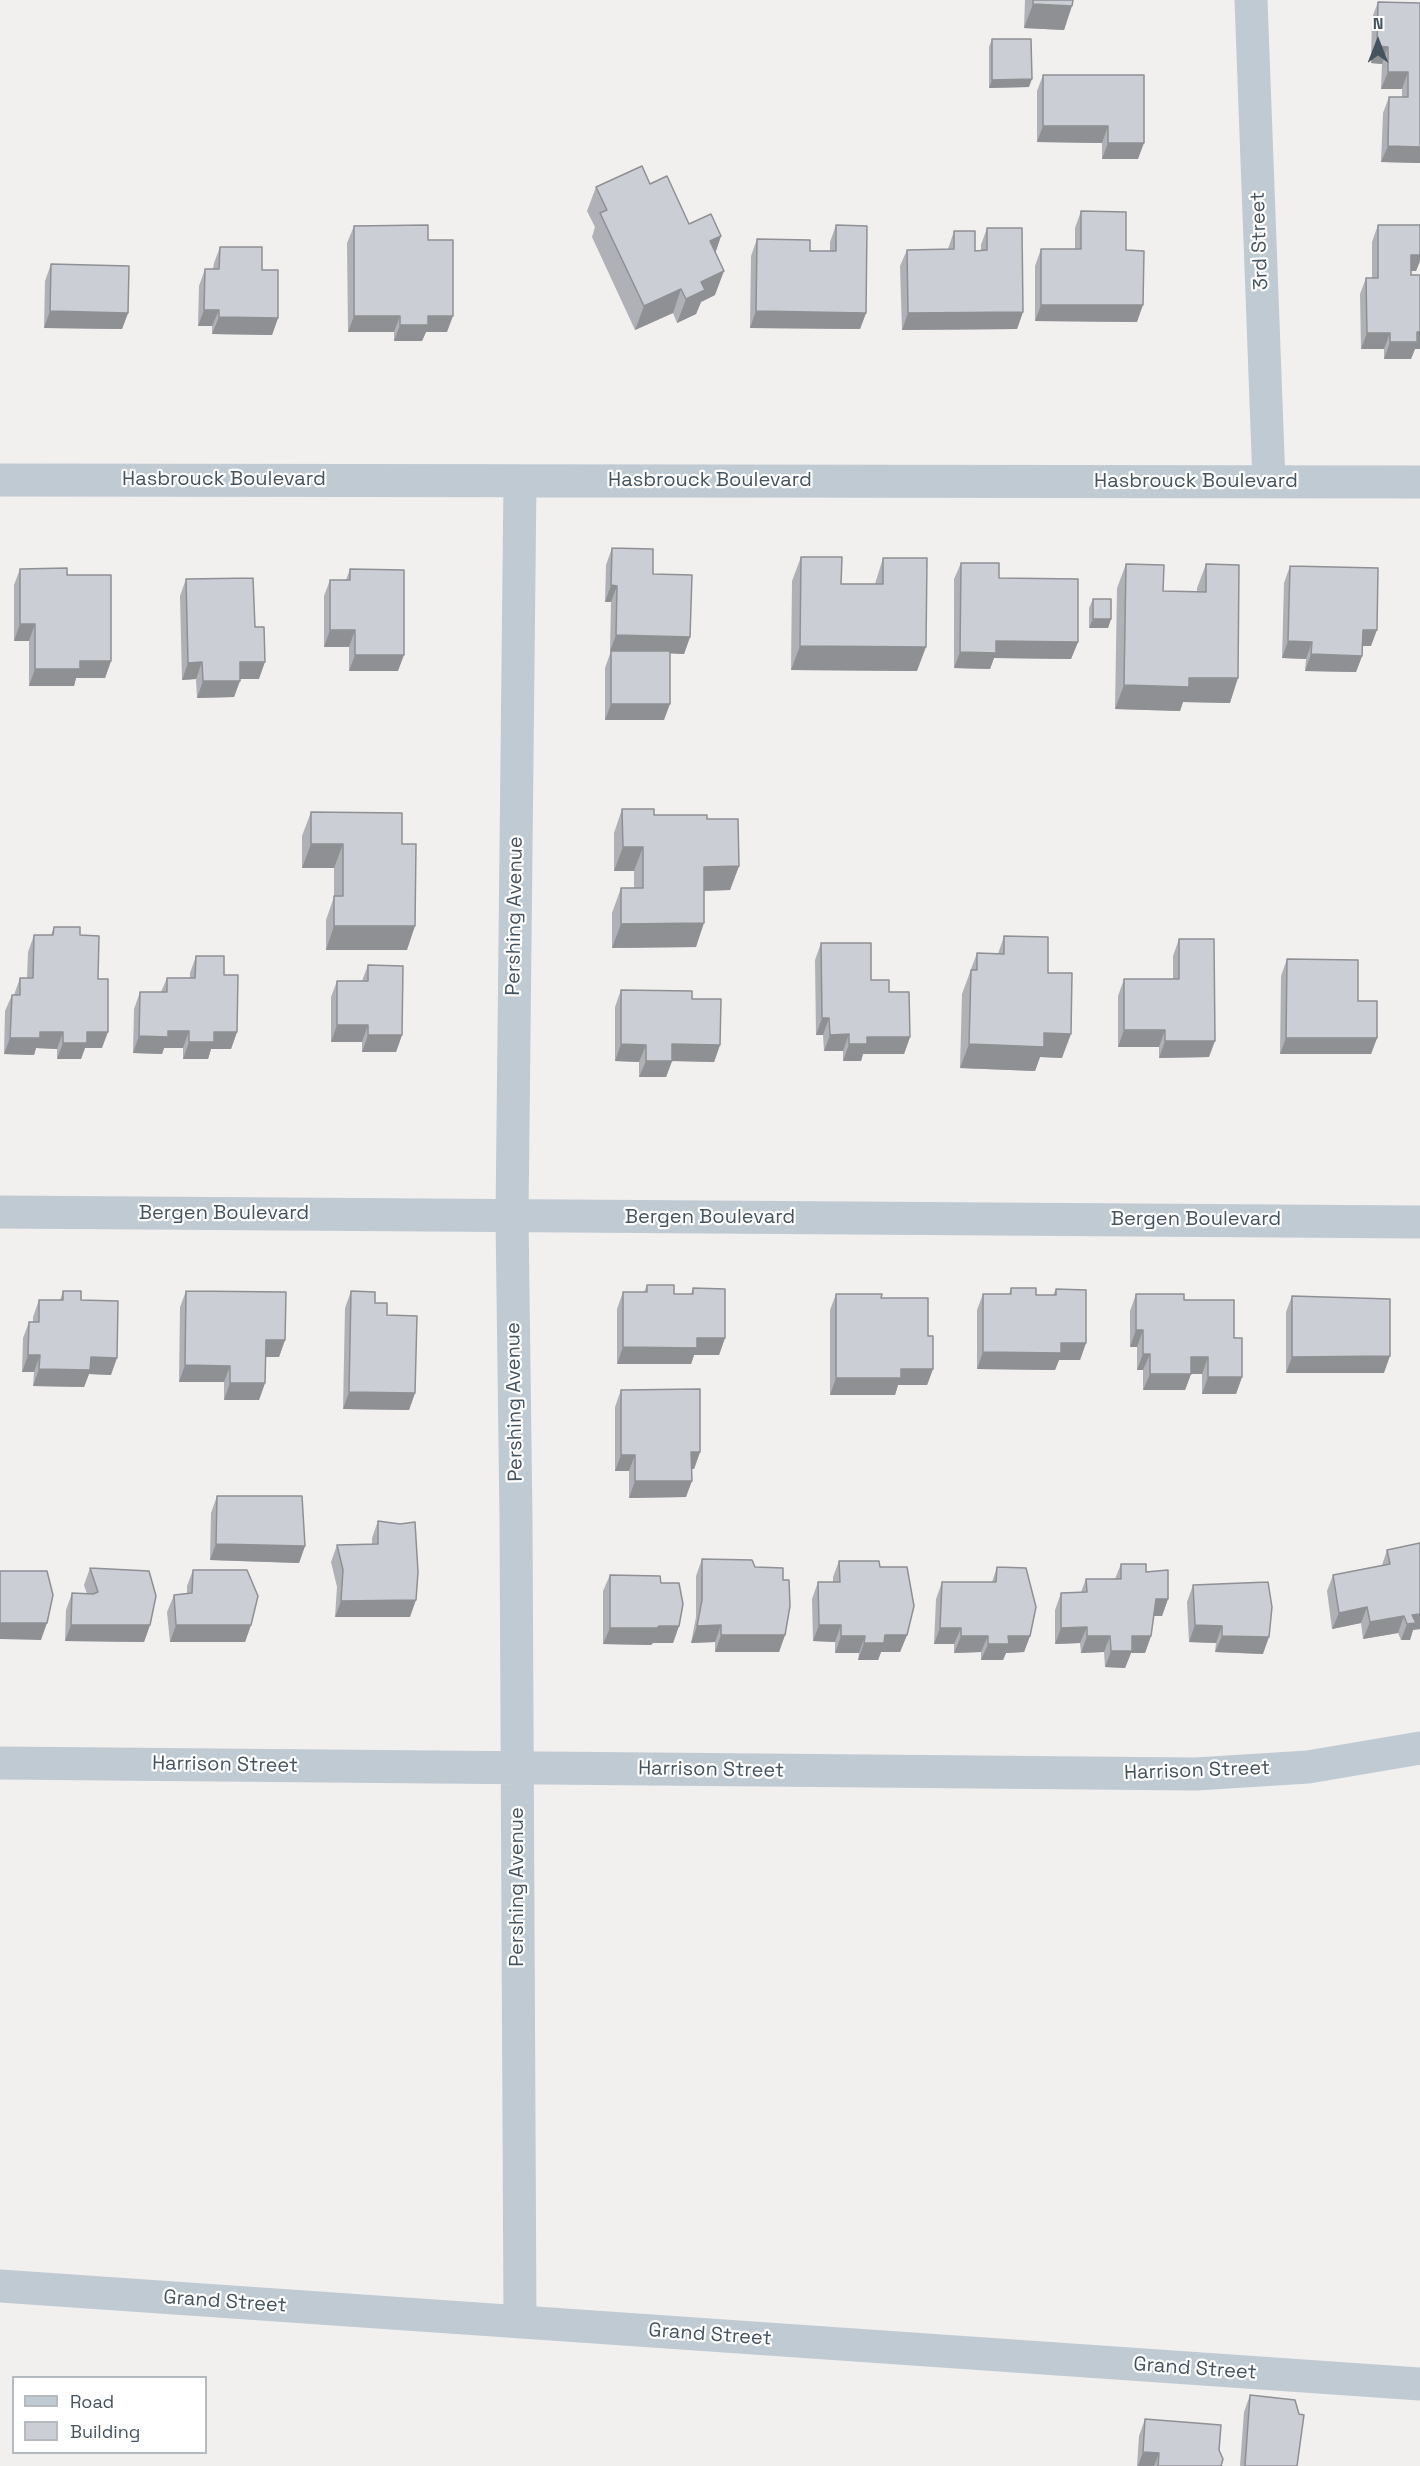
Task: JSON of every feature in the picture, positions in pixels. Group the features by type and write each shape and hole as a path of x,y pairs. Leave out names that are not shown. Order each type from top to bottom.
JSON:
{"street":[{"name":"3rd Street","path":"1251,0 1269,482"},
{"name":"Hasbrouck Boulevard","path":"0,480 1420,482"},
{"name":"Pershing Avenue","path":"520,481 512,1217 520,2322"},
{"name":"Bergen Boulevard","path":"0,1212 1420,1222"},
{"name":"Harrison Street","path":"0,1763 1196,1774 1308,1767 1420,1748"},
{"name":"Grand Street","path":"0,2286 1420,2385"}],"building":[{"path":"1033,0 1073,0 1072,6 1033,4"},
{"path":"1378,2 1420,3 1420,147 1388,146 1389,97 1408,97 1408,72 1388,72 1388,47 1377,46"},
{"path":"992,39 1031,39 1032,79 992,80"},
{"path":"1043,75 1144,75 1144,143 1108,143 1108,126 1043,126"},
{"path":"642,166 650,184 667,176 689,224 711,214 721,236 710,241 724,271 701,282 705,290 686,299 681,289 644,306 600,213 607,210 596,187"},
{"path":"1081,211 1126,212 1126,250 1144,251 1143,305 1041,305 1041,249 1081,249"},
{"path":"428,225 428,240 453,240 453,316 428,316 428,325 400,325 400,316 354,316 354,226"},
{"path":"836,225 867,226 866,313 756,311 757,239 810,240 810,251 836,251"},
{"path":"1378,225 1420,225 1420,255 1411,255 1411,275 1420,275 1420,332 1417,332 1417,342 1390,342 1390,333 1367,333 1366,278 1378,278"},
{"path":"987,228 1022,228 1023,312 908,313 907,250 954,249 954,231 975,231 975,251 987,250"},
{"path":"220,247 262,247 262,270 278,270 278,318 219,317 219,310 204,310 205,269 219,269"},
{"path":"51,264 129,266 128,313 50,311"},
{"path":"612,548 653,549 653,574 692,575 690,637 616,635 617,586 611,585"},
{"path":"801,557 842,557 841,584 883,584 883,558 927,558 926,647 800,646"},
{"path":"961,563 999,563 999,578 1078,579 1078,642 996,641 996,653 960,652"},
{"path":"1126,564 1164,565 1163,591 1206,592 1206,564 1239,565 1238,678 1189,678 1189,687 1124,685"},
{"path":"1290,566 1378,568 1377,630 1363,630 1362,656 1311,654 1312,642 1288,641"},
{"path":"67,568 67,575 111,575 111,661 80,661 80,669 35,669 35,624 20,624 20,569"},
{"path":"350,569 404,570 404,655 355,655 355,630 330,630 330,580 350,580"},
{"path":"253,578 255,627 264,627 265,662 240,662 240,681 203,681 202,662 188,663 186,579"},
{"path":"1093,599 1111,599 1111,619 1093,619"},
{"path":"611,651 670,651 670,704 611,704"},
{"path":"622,809 654,809 654,815 707,815 707,819 738,819 739,866 704,867 704,923 621,924 621,888 643,888 643,847 623,847"},
{"path":"311,812 402,813 402,844 416,844 415,926 334,926 334,896 343,896 343,844 311,844"},
{"path":"54,927 80,927 80,935 99,936 98,979 108,979 108,1032 87,1032 87,1043 63,1043 63,1032 40,1032 40,1038 10,1038 12,995 20,995 20,978 33,978 34,935 53,935"},
{"path":"1004,936 1048,937 1048,973 1072,973 1071,1034 1044,1033 1044,1047 969,1044 971,970 977,970 977,953 1004,954"},
{"path":"1179,939 1214,939 1215,1041 1165,1041 1165,1030 1124,1030 1124,979 1179,979"},
{"path":"821,943 871,943 871,980 889,980 889,992 909,992 910,1037 867,1037 867,1044 849,1044 849,1034 830,1035 829,1018 822,1018"},
{"path":"196,956 224,956 224,975 238,975 237,1032 214,1032 214,1042 189,1042 189,1031 168,1031 168,1037 139,1036 140,992 167,992 167,978 195,978"},
{"path":"1287,959 1358,960 1358,1001 1377,1001 1377,1038 1286,1038"},
{"path":"368,965 403,966 402,1035 368,1035 368,1025 337,1025 337,981 368,981"},
{"path":"621,990 692,991 692,999 721,999 720,1045 672,1044 672,1061 646,1061 646,1045 621,1044"},
{"path":"647,1285 674,1285 674,1294 693,1294 693,1288 725,1289 725,1338 697,1338 697,1348 623,1347 623,1292 647,1292"},
{"path":"1011,1288 1036,1288 1036,1295 1056,1295 1056,1289 1086,1290 1086,1343 1061,1343 1061,1353 983,1352 983,1294 1011,1294"},
{"path":"63,1291 81,1291 81,1300 118,1301 117,1358 91,1357 90,1370 39,1369 40,1355 28,1355 29,1322 39,1322 39,1300 63,1300"},
{"path":"186,1291 286,1292 285,1340 266,1340 265,1383 230,1383 230,1366 185,1365"},
{"path":"351,1291 375,1292 375,1303 387,1303 387,1315 417,1316 415,1393 349,1392"},
{"path":"836,1294 882,1294 881,1298 928,1298 928,1336 933,1336 933,1369 901,1369 901,1378 836,1378"},
{"path":"1136,1294 1184,1294 1184,1300 1234,1300 1234,1338 1242,1338 1242,1377 1208,1377 1208,1357 1191,1357 1191,1374 1150,1374 1150,1354 1143,1354 1143,1330 1136,1330"},
{"path":"1292,1296 1390,1299 1390,1356 1292,1357"},
{"path":"700,1389 700,1452 691,1452 692,1481 635,1481 635,1455 621,1455 621,1390"},
{"path":"217,1496 302,1496 305,1546 216,1544"},
{"path":"378,1521 400,1524 415,1522 418,1572 416,1600 341,1601 343,1570 337,1545 378,1544"},
{"path":"1420,1543 1420,1614 1412,1615 1416,1623 1407,1624 1404,1616 1370,1622 1367,1607 1339,1613 1333,1575 1390,1564 1387,1550"},
{"path":"702,1559 752,1560 755,1567 783,1568 783,1580 789,1580 790,1606 785,1635 721,1635 721,1625 697,1626 702,1600"},
{"path":"839,1561 879,1561 880,1567 907,1567 914,1606 907,1635 885,1635 884,1643 864,1643 865,1636 841,1636 841,1625 819,1625 818,1582 840,1582"},
{"path":"1121,1564 1146,1564 1146,1572 1168,1570 1168,1599 1156,1599 1151,1636 1132,1636 1132,1651 1111,1651 1110,1636 1087,1636 1087,1627 1061,1628 1061,1593 1087,1592 1086,1579 1121,1579"},
{"path":"997,1567 1026,1568 1036,1607 1030,1636 1008,1636 1009,1644 988,1644 988,1636 961,1636 961,1628 940,1628 942,1582 996,1582"},
{"path":"90,1568 149,1571 156,1596 150,1625 71,1625 72,1593 93,1594 98,1592"},
{"path":"193,1570 247,1570 258,1596 251,1625 176,1625 174,1595 192,1593"},
{"path":"0,1571 47,1571 53,1595 47,1623 0,1623"},
{"path":"610,1575 660,1576 661,1583 679,1583 683,1604 679,1626 610,1628"},
{"path":"1268,1582 1272,1607 1269,1637 1222,1636 1222,1626 1195,1625 1193,1585"},
{"path":"1250,2395 1295,2400 1299,2414 1304,2415 1297,2466 1245,2466"},
{"path":"1145,2419 1221,2425 1219,2450 1223,2459 1221,2466 1158,2466 1159,2453 1143,2452"}]}
